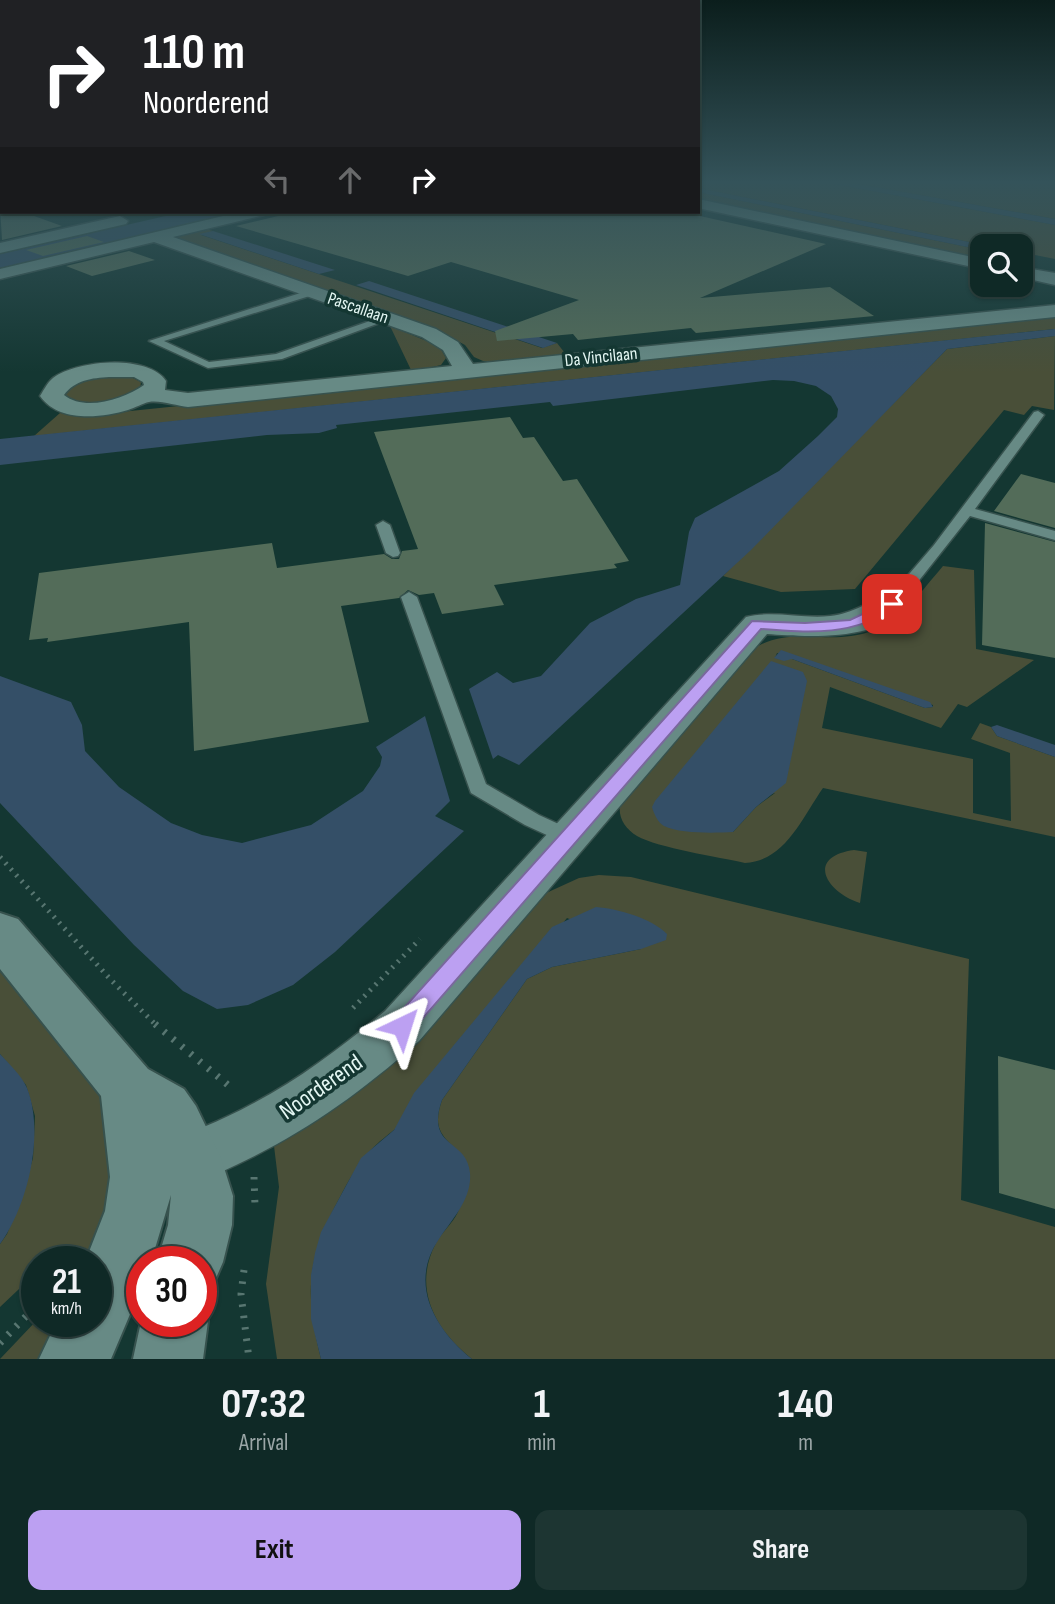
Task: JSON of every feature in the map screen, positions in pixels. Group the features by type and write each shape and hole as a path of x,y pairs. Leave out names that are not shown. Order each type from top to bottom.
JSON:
{"street":[{"path":"0,274 120,245"},
{"name":"Pascallaan","path":"180,245 429,333 451,346 466,371"},
{"path":"895,245 970,261"},
{"path":"1033,275 1055,279"},
{"name":"Da Vincilaan","path":"148,394 188,400 1055,311"},
{"name":"Noorderend","path":"166,1169 280,1117 355,1067 402,1026 758,624 805,628 852,625 873,617 892,604"},
{"path":"0,933 128,1087 140,1153 202,1196 200,1225 194,1246"},
{"path":"112,1273 135,1213 166,1169"},
{"path":"74,1359 86,1337"},
{"path":"168,1359 171,1337"}],"lane":[{"path":"313,292 154,341 208,365 278,357 388,318"},
{"path":"892,604 1038,415"},
{"path":"966,511 1055,536"},
{"path":"383,525 393,553"},
{"path":"409,597 478,788 532,820 569,837"}],"path":[{"path":"0,857 122,991 199,1066 235,1091"},
{"path":"241,1293 249,1359"},
{"path":"0,1343 21,1321"}],"green space":[{"path":"197,245 232,245 542,348 557,343 568,357 496,363 483,361 474,357 465,345 443,333"},
{"path":"917,245 970,248 970,257"},
{"path":"1033,245 1055,245 1055,259 1033,255"},
{"path":"1055,316 1055,329 34,436 60,413 82,416"},
{"path":"390,326 439,346 446,358 441,365 412,372"},
{"path":"1055,336 1054,410 1032,406 1024,415 1004,410 855,589 781,592 723,576 947,349"},
{"path":"129,376 141,382 140,390 124,398 93,404 66,396 65,392 72,386 87,379"},
{"path":"943,566 974,570 976,649 1034,660 967,707 958,704 941,728 830,687 822,728 973,759 973,813 1011,821 1010,753 971,739 980,723 991,727 997,736 1055,757 1055,837 823,788 791,836 771,855 759,860 745,863 674,848 637,836 629,830 621,818 620,804 758,646 781,638 844,637 879,628 905,610","holes":["777,653 933,705 933,707 925,708 792,659 775,658","775,793 756,807 733,832 665,826"]},
{"path":"854,850 867,852 860,903 848,898 830,883 825,867 829,860 839,854"},
{"path":"599,875 631,877 969,959 961,1200 1055,1227 1055,1359 472,1359 459,1348 438,1321 427,1292 429,1260 436,1243 458,1212 462,1200 465,1159 446,1139 439,1127 442,1100 527,979 552,967 641,949 567,918 394,1130 369,1152 357,1168 329,1219 315,1257 312,1314 321,1359 277,1359 266,1284 279,1187 274,1146 361,1090 420,1036 544,894 579,878"},
{"path":"0,971 97,1090 110,1108 117,1127 100,1246 21,1246 21,1287 0,1307 0,1244 7,1234 22,1196 33,1158 35,1116 26,1085 0,1054"},
{"path":"21,1337 60,1337 44,1359 0,1359"}],"water":[{"path":"37,245 96,245 0,268 0,254"},
{"path":"233,245 258,245 335,270 319,274"},
{"path":"369,281 557,343 543,348 356,285"},
{"path":"1055,329 1055,336 947,349 751,550 519,765 498,755 493,759 469,689 497,672 513,683 541,676 590,623 636,599 680,585 689,532 695,518 779,471 837,417 838,409 831,396 816,386 773,380 553,406 550,402 336,425 337,428 319,433 267,435 0,465 0,439"},
{"path":"781,650 930,702 933,707 925,708 792,659 784,661 774,658"},
{"path":"771,661 803,672 807,681 786,783 756,807 733,832 688,832 662,825 652,807 655,801"},
{"path":"0,676 71,702 82,725 85,751 119,787 171,823 202,835 242,843 311,825 363,791 380,766 382,757 376,747 425,716 450,801 435,816 464,831 335,952 293,985 248,1005 217,1009 183,991 134,945 0,803"},
{"path":"997,725 1055,745 1055,757 997,736 991,727"},
{"path":"596,907 644,919 667,934 666,940 641,949 552,967 527,979 442,1100 438,1116 439,1127 448,1142 467,1162 470,1182 465,1200 430,1256 426,1289 437,1320 472,1359 321,1359 311,1319 311,1275 315,1253 321,1232 361,1158 394,1130 414,1093 552,927"},
{"path":"0,1054 27,1088 32,1106 34,1147 19,1210 0,1244"}],"building":[{"path":"46,245 89,245 43,256 26,250"},
{"path":"303,245 823,245 700,298 830,287 874,316 696,333 691,328 578,340 573,334 497,341 495,331 579,300 451,262 408,276"},
{"path":"129,251 155,260 92,276 66,266"},
{"path":"510,417 523,438 534,437 563,481 577,479 629,561 614,564 617,568 494,585 504,605 442,614 434,593 419,595 408,590 399,598 341,606 369,722 194,751 189,622 47,642 48,638 29,640 39,573 272,543 277,568 384,554 392,559 399,559 402,551 418,549 374,432"},
{"path":"1021,474 1055,483 1055,528 994,511"},
{"path":"985,523 1055,542 1055,658 982,645"},
{"path":"998,1056 1055,1070 1055,1209 999,1193"}],"route":[{"path":"402,1026 758,624 805,628 852,625 873,617 892,604"}]}
